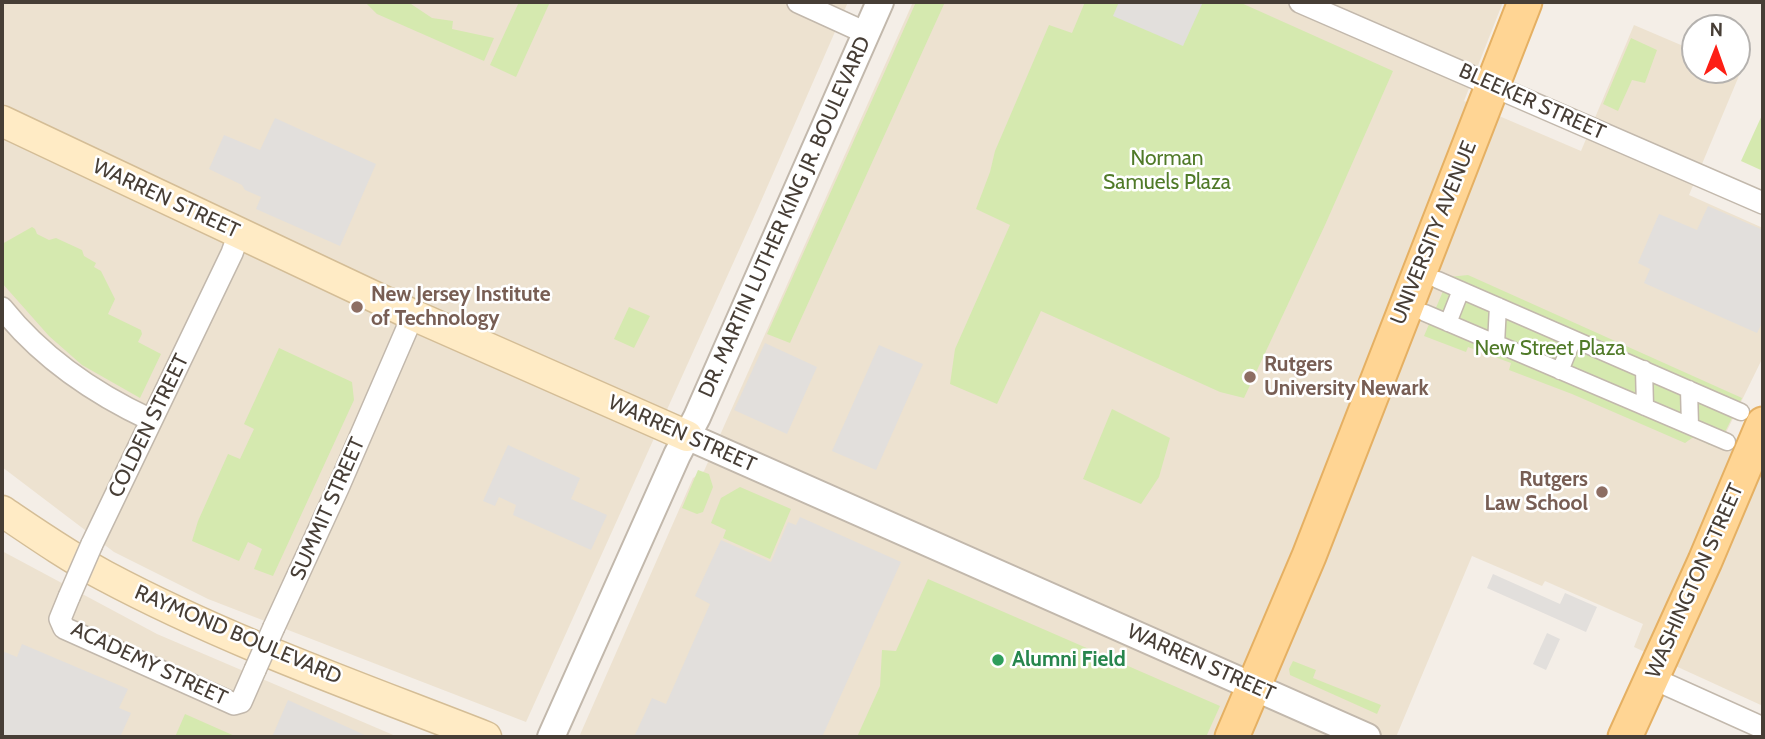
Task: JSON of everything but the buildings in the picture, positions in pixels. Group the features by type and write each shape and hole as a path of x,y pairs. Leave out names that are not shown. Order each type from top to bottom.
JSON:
{"main road":[{"name":"UNIVERSITY AVENUE","path":"1232,737 1309,556 1525,2"},
{"name":"WARREN STREET","path":"2,121 413,315 687,436"},
{"name":"WASHINGTON STREET","path":"1625,737 1706,561 1750,432"},
{"name":"RAYMOND BOULEVARD","path":"2,511 104,576 166,607 237,639 486,737"}],"street":[{"path":"798,2 866,33"},
{"name":"DR. MARTIN LUTHER KING JR. BOULEVARD","path":"551,737 880,2"},
{"name":"BLEEKER STREET","path":"1300,2 1763,203"},
{"name":"COLDEN STREET","path":"60,619 92,544 232,253 239,233"},
{"path":"1437,280 1689,389 1750,432"},
{"path":"1448,323 1461,290"},
{"path":"1496,344 1498,306"},
{"path":"2,308 29,338 78,380 151,420"},
{"path":"1425,313 1690,426 1750,432"},
{"name":"SUMMIT STREET","path":"241,702 413,315"},
{"path":"1560,371 1573,339"},
{"path":"1644,369 1645,407"},
{"path":"1689,389 1690,426"},
{"name":"WARREN STREET","path":"687,436 1367,737"},
{"name":"ACADEMY STREET","path":"60,619 64,628 76,634 233,704 241,702"},
{"path":"1652,678 1763,728"}],"shaded area":[{"name":"New Jersey Institute of Technology","path":"2,2 848,2 526,722 208,599 114,552 2,467"},
{"name":"Rutgers University Newark","path":"913,2 1503,2 1464,101 1581,151 1634,25 1681,45 1681,84 1736,84 1689,195 1763,228 1763,357 1721,443 1763,462 1763,706 1634,647 1643,624 1545,581 1542,586 1472,556 1396,737 579,737 693,478 704,471"},
{"path":"1119,2 1203,2 1183,46 1113,16"},
{"path":"275,118 376,164 340,246 256,209 261,197 209,169 224,135 260,150"},
{"path":"1708,206 1763,230 1763,321 1757,333 1644,283 1650,269 1638,263 1659,214 1697,230"},
{"path":"765,343 817,367 787,434 734,410"},
{"path":"879,345 923,364 876,470 832,451"},
{"path":"508,445 580,478 571,499 607,515 591,550 513,515 516,505 499,497 495,506 483,501"},
{"path":"800,517 901,562 822,737 634,737 652,698 666,704 710,604 695,596 721,540 771,562 788,522 796,525"},
{"path":"2,551 157,634 398,737 2,737"},
{"path":"1493,574 1560,604 1565,593 1597,607 1586,632 1487,588"},
{"path":"1547,633 1560,639 1546,670 1533,664"},
{"path":"22,644 128,689 119,708 131,713 120,737 2,737 2,651 17,657"},
{"path":"288,700 369,737 272,737"}],"green space":[{"path":"365,2 408,2 432,18 453,21 452,29 494,38 484,61 377,14"},
{"path":"519,2 550,2 516,77 490,65"},
{"path":"916,2 945,2 790,343 767,334"},
{"name":"Norman Samuels Plaza","path":"1085,2 1239,2 1393,71 1244,398 1220,392 1041,311 997,404 950,384 955,349 1010,225 976,209 995,151 1049,25 1072,33"},
{"path":"1631,38 1657,50 1645,83 1632,80 1618,111 1603,104"},
{"path":"1763,113 1763,171 1741,161"},
{"path":"32,227 37,234 49,240 56,238 82,250 84,256 96,263 94,267 101,271 115,299 108,314 141,330 138,342 161,354 140,398 82,365 49,336 2,283 2,244"},
{"name":"New Street Plaza","path":"1468,275 1742,398 1719,444 1709,445 1698,437 1685,443 1509,370 1511,363 1468,347 1466,352 1424,336 1449,277"},
{"path":"629,307 650,316 634,348 614,339"},
{"path":"279,348 352,382 354,400 273,576 254,569 262,549 248,542 239,561 192,541 198,521 228,454 240,459 254,429 244,424"},
{"path":"1112,409 1170,438 1159,477 1141,504 1083,479"},
{"path":"698,470 709,474 713,487 703,512 697,514 682,508"},
{"path":"740,487 791,509 770,559 723,538 726,530 711,523 721,498"},
{"name":"Alumni Field","path":"928,579 1220,706 1206,737 857,737 880,686 882,650 896,651"},
{"path":"1293,661 1316,670 1313,678 1381,705 1377,714 1290,675 1289,669"},
{"path":"185,714 237,737 175,737"}],"place":[{"name":"New Jersey Institute of Technology","path":"357,307"},
{"name":"Rutgers University Newark","path":"1250,377"},
{"name":"Rutgers Law School","path":"1602,492"},
{"name":"Alumni Field","path":"998,660"}]}
